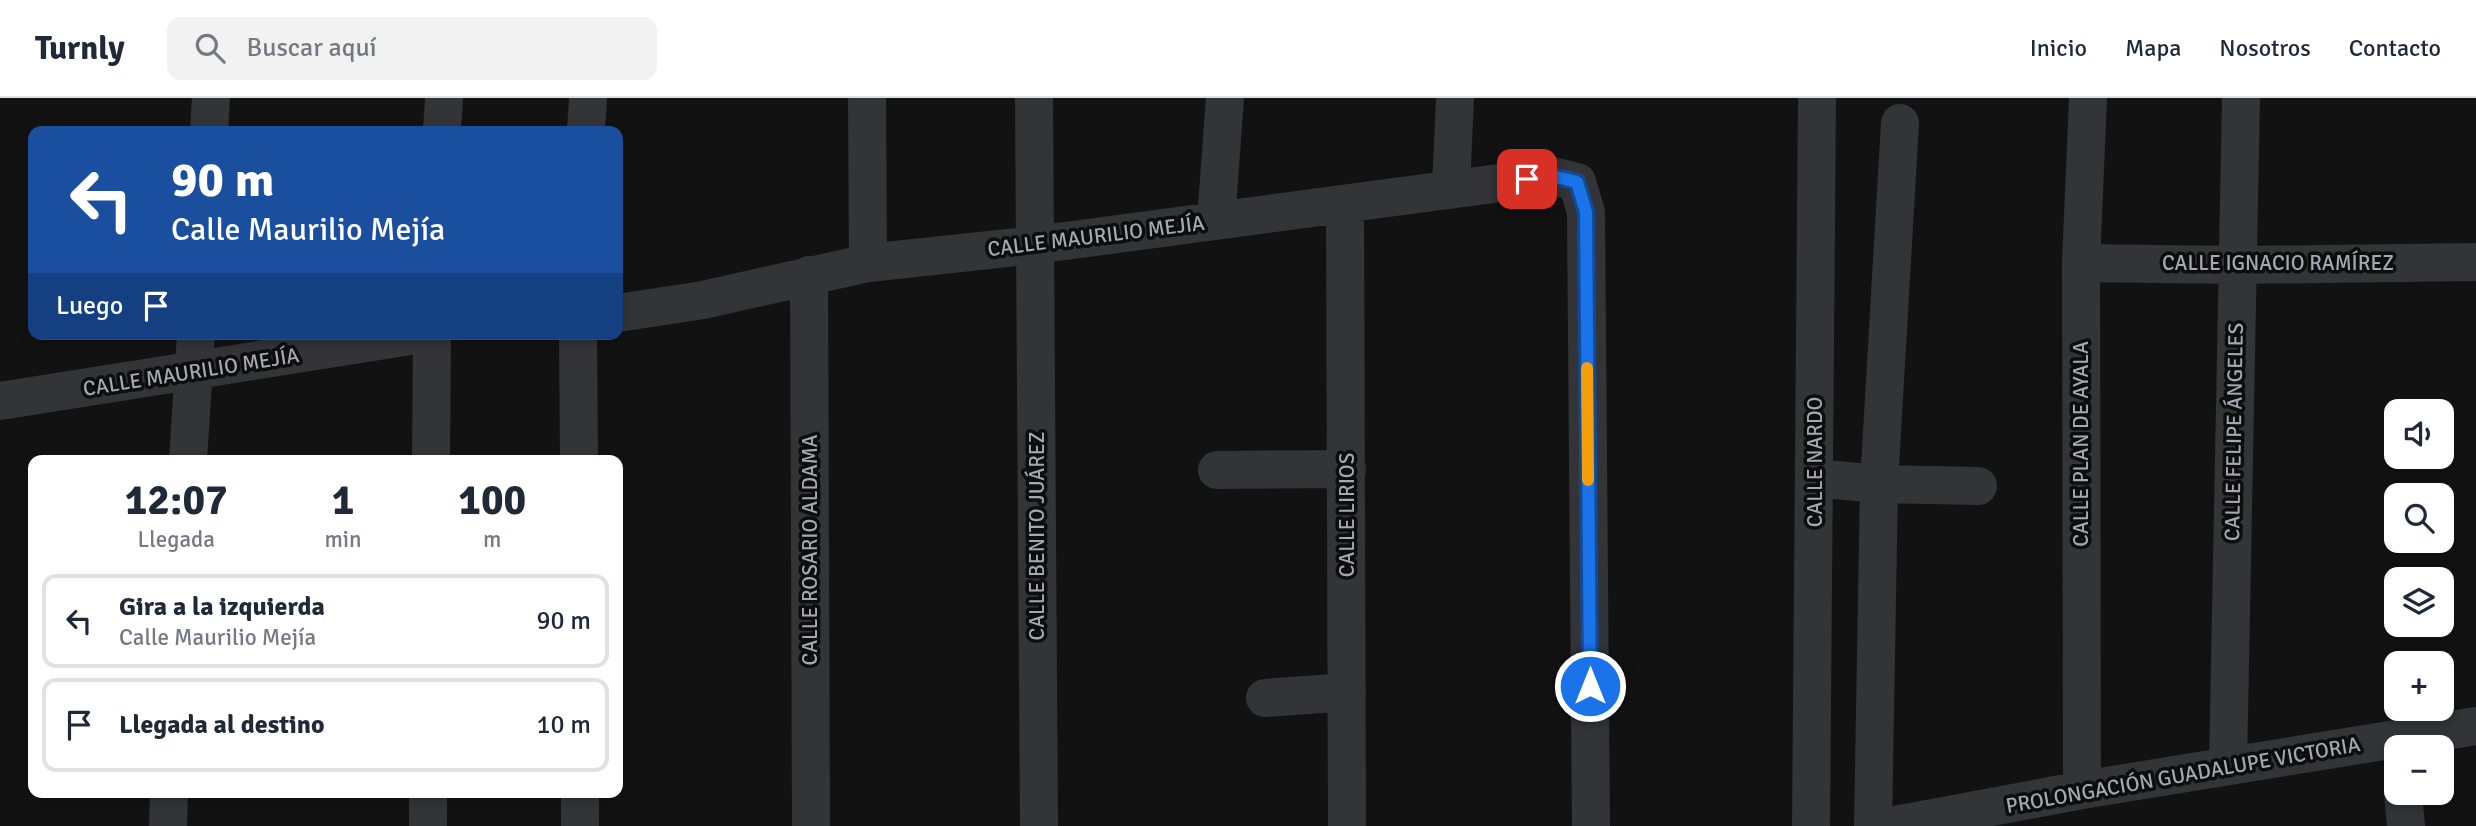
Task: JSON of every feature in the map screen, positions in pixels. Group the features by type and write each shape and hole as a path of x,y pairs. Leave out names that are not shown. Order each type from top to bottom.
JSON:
{"street":[{"path":"209,126 211,98"},
{"path":"442,126 444,98"},
{"path":"586,126 588,98"},
{"path":"867,98 868,262"},
{"name":"CALLE BENITO JUÁREZ","path":"1034,98 1039,826"},
{"path":"1216,221 1225,98"},
{"path":"1451,188 1455,98"},
{"name":"CALLE NARDO","path":"1811,826 1817,98"},
{"name":"CALLE PLAN DE AYALA","path":"2082,790 2081,263 2088,98"},
{"name":"CALLE FELIPE ÁNGELES","path":"2228,766 2241,98"},
{"path":"1873,826 1879,484 1900,122"},
{"name":"CALLE MAURILIO MEJÍA","path":"623,312 703,300 868,262 1035,245 1552,176 1577,182 1586,212 1591,826"},
{"name":"CALLE LIRIOS","path":"1345,204 1347,826"},
{"name":"CALLE IGNACIO RAMÍREZ","path":"2081,263 2238,265 2476,262"},
{"name":"CALLE ROSARIO ALDAMA","path":"809,275 811,826"},
{"path":"188,455 196,340"},
{"name":"CALLE MAURILIO MEJÍA","path":"0,401 387,340"},
{"path":"431,455 432,340"},
{"path":"578,340 579,455"},
{"path":"1217,470 1347,469"},
{"path":"1815,478 1879,484 1978,486"},
{"path":"1265,698 1347,692"},
{"name":"PROLONGACIÓN GUADALUPE VICTORIA","path":"2435,735 2476,726"},
{"name":"PROLONGACIÓN GUADALUPE VICTORIA","path":"1890,826 2043,812 2082,790 2228,766 2384,745"},
{"path":"168,826 169,798"},
{"path":"428,798 428,826"},
{"path":"580,798 580,826"},
{"path":"2404,805 2406,826"}],"slow traffic":[{"path":"1587,368 1588,480"}],"route":[{"path":"1527,179 1552,176 1577,182 1586,212 1590,686"}]}
